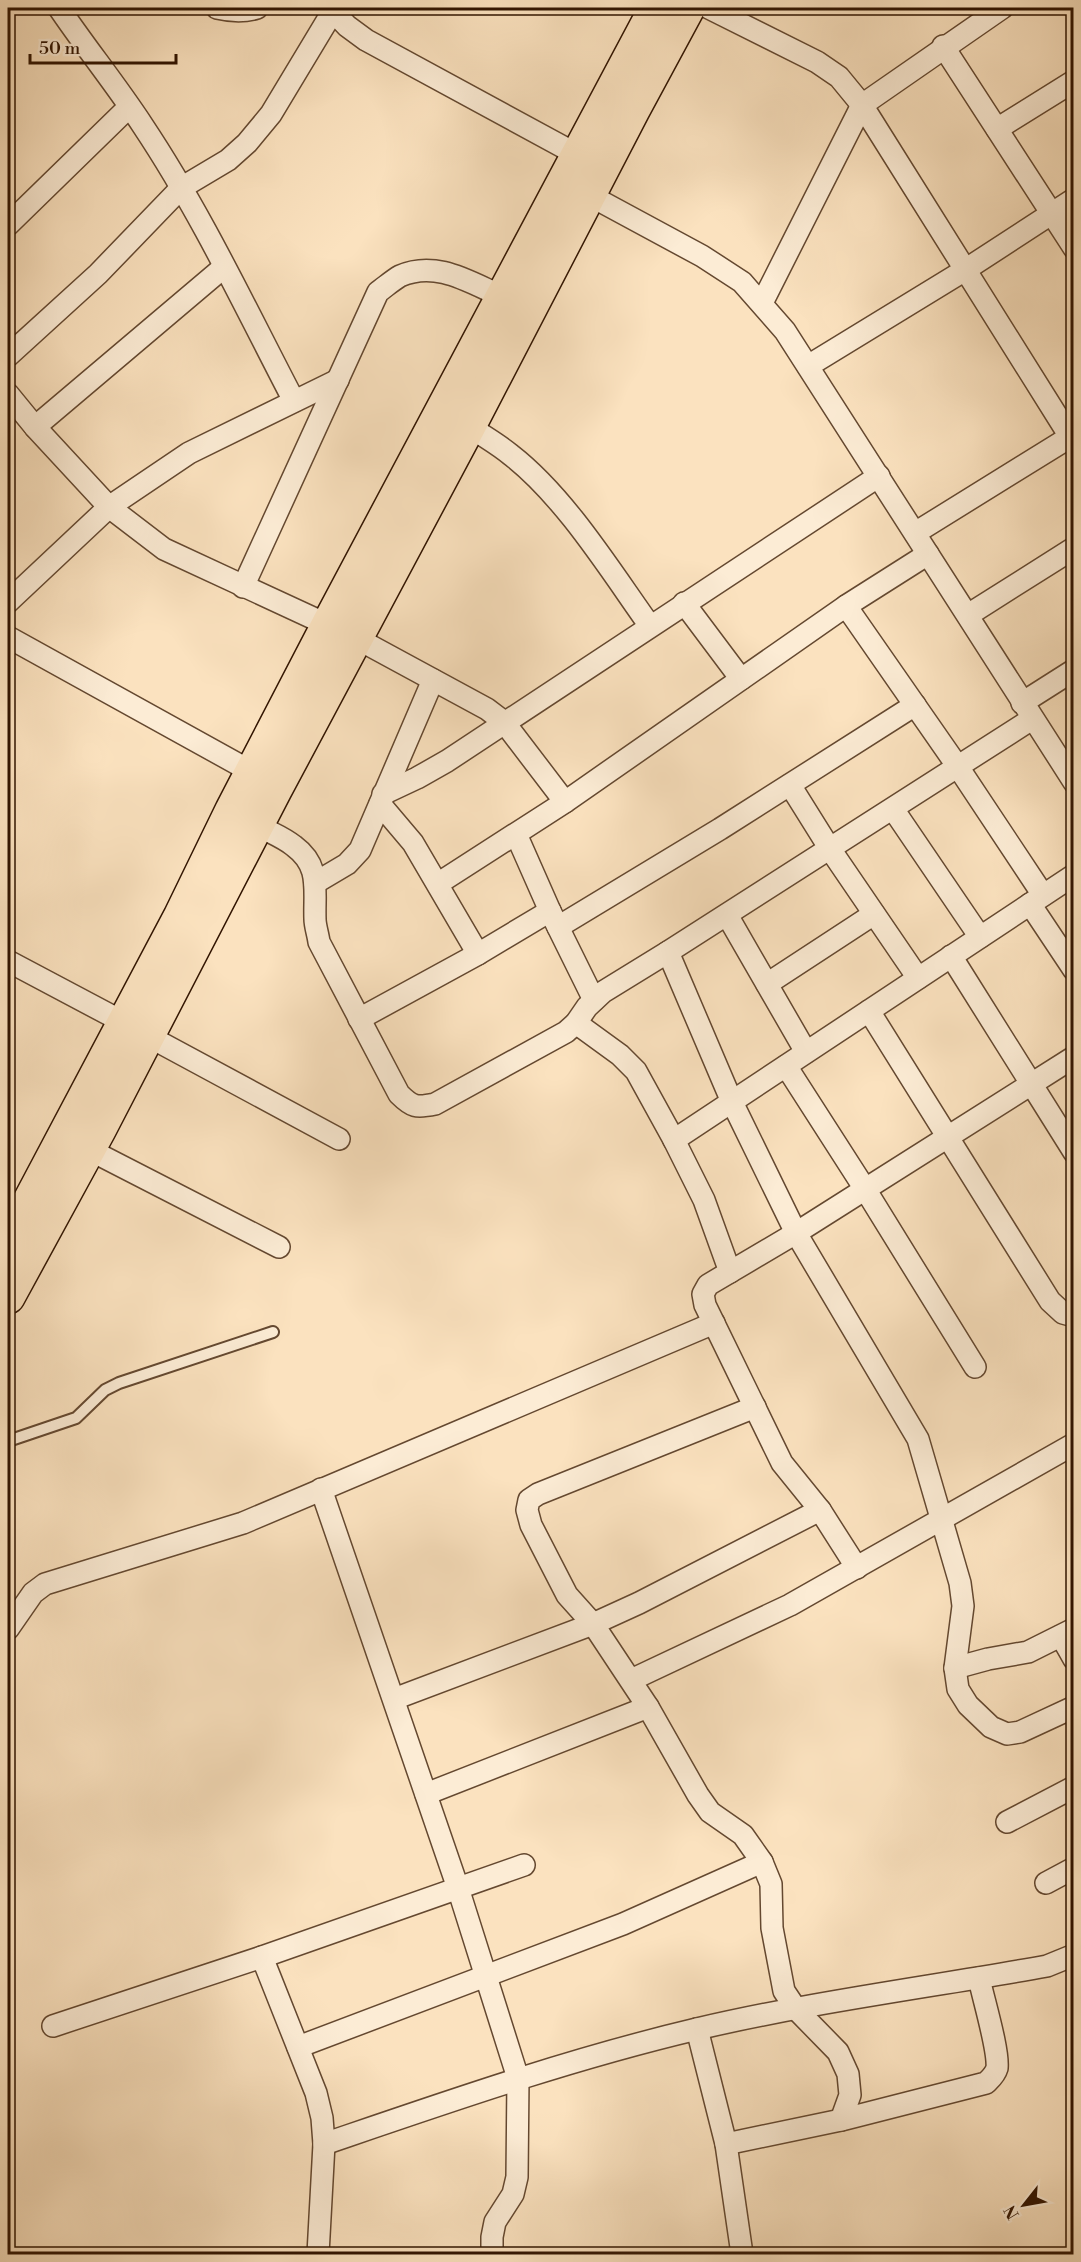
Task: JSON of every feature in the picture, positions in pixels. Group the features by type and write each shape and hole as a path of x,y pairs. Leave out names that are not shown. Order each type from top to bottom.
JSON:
{"highway":[{"path":"8,1242 257,825 342,631 501,296 654,8"},
{"path":"8,1297 88,1149 180,917 252,772 469,426 688,8"}],"street":[{"path":"59,8 143,125 181,188 294,401"},
{"path":"217,8 238,10 257,8"},
{"path":"709,8 817,62 838,77 862,105 1072,440 915,533"},
{"path":"762,303 862,105 1002,8"},
{"path":"8,356 98,274 181,188 228,160 247,143 271,114 332,9 347,26 366,40 576,154"},
{"path":"944,46 1074,248"},
{"path":"997,129 1074,81"},
{"path":"8,225 129,107"},
{"path":"589,195 702,256 742,282 762,303 785,331 808,366 1074,782"},
{"path":"808,366 965,270 1074,199"},
{"path":"35,427 224,267"},
{"path":"243,586 378,292 399,276 424,268 451,273 501,296"},
{"path":"8,602 109,507 189,453 338,380"},
{"path":"8,394 35,427 109,507 164,549 342,631 487,709 504,722 565,802"},
{"path":"469,426 512,455 547,488 650,626"},
{"path":"381,799 447,761 879,476"},
{"path":"968,615 1074,548"},
{"path":"439,884 565,802 846,606 928,554"},
{"path":"684,603 741,679"},
{"path":"846,606 958,767 1036,899 1074,970"},
{"path":"8,637 252,772"},
{"path":"257,825 293,844 312,866 315,883 315,922 319,942 399,1094 408,1103 420,1107 435,1104 548,1043 576,1023 587,1007 603,992 958,767 1074,670"},
{"path":"315,883 348,864 360,850 433,680"},
{"path":"359,1019 478,954 554,919 790,785 915,705"},
{"path":"790,785 830,849 918,978"},
{"path":"381,799 439,884 478,954"},
{"path":"893,809 980,937"},
{"path":"516,834 594,1000"},
{"path":"674,1140 1074,875"},
{"path":"767,984 874,914"},
{"path":"727,915 806,1052"},
{"path":"669,952 732,1102 796,1233 918,1439 940,1521 960,1583 963,1606 956,1668 958,1689 968,1705 991,1727 1007,1734 1020,1732 1074,1707"},
{"path":"951,956 1074,1152"},
{"path":"8,961 339,1138"},
{"path":"869,1011 1050,1301 1063,1313 1074,1316"},
{"path":"576,1023 636,1071 704,1200 730,1272"},
{"path":"857,1568 820,1510 782,1463 705,1305 703,1294 708,1285 796,1233 1074,1057"},
{"path":"786,1066 866,1189 975,1367"},
{"path":"88,1149 279,1247"},
{"path":"8,1629 33,1593 45,1584 243,1523 714,1323"},
{"path":"755,1407 538,1494 529,1500 527,1510 531,1525 556,1577 567,1595 593,1624 631,1680 698,1795 710,1812 743,1835 762,1862 771,1884 772,1928 784,1991 796,2009 838,2052 848,2073 850,2095 841,2120"},
{"path":"631,1680 790,1605 1074,1444"},
{"path":"321,1489 458,1888 518,2078 518,2177 513,2194 495,2222 492,2254"},
{"path":"394,1699 593,1624 639,1603 820,1510"},
{"path":"956,1668 988,1659 1028,1652 1067,1633 1074,1659"},
{"path":"426,1794 648,1707"},
{"path":"1006,1822 1074,1787"},
{"path":"298,2047 623,1924 762,1862"},
{"path":"53,2025 262,1957 524,1865"},
{"path":"1046,1883 1074,1868"},
{"path":"324,2144 518,2078 697,2029 796,2009 1047,1966 1074,1955"},
{"path":"262,1957 316,2093 322,2118 324,2144 318,2254"},
{"path":"726,2144 841,2120 986,2083 993,2077 996,2068 996,2054 979,1978"},
{"path":"697,2029 726,2144 742,2254"}],"lane":[{"path":"8,1441 76,1418 105,1390 119,1383 273,1332"}]}
